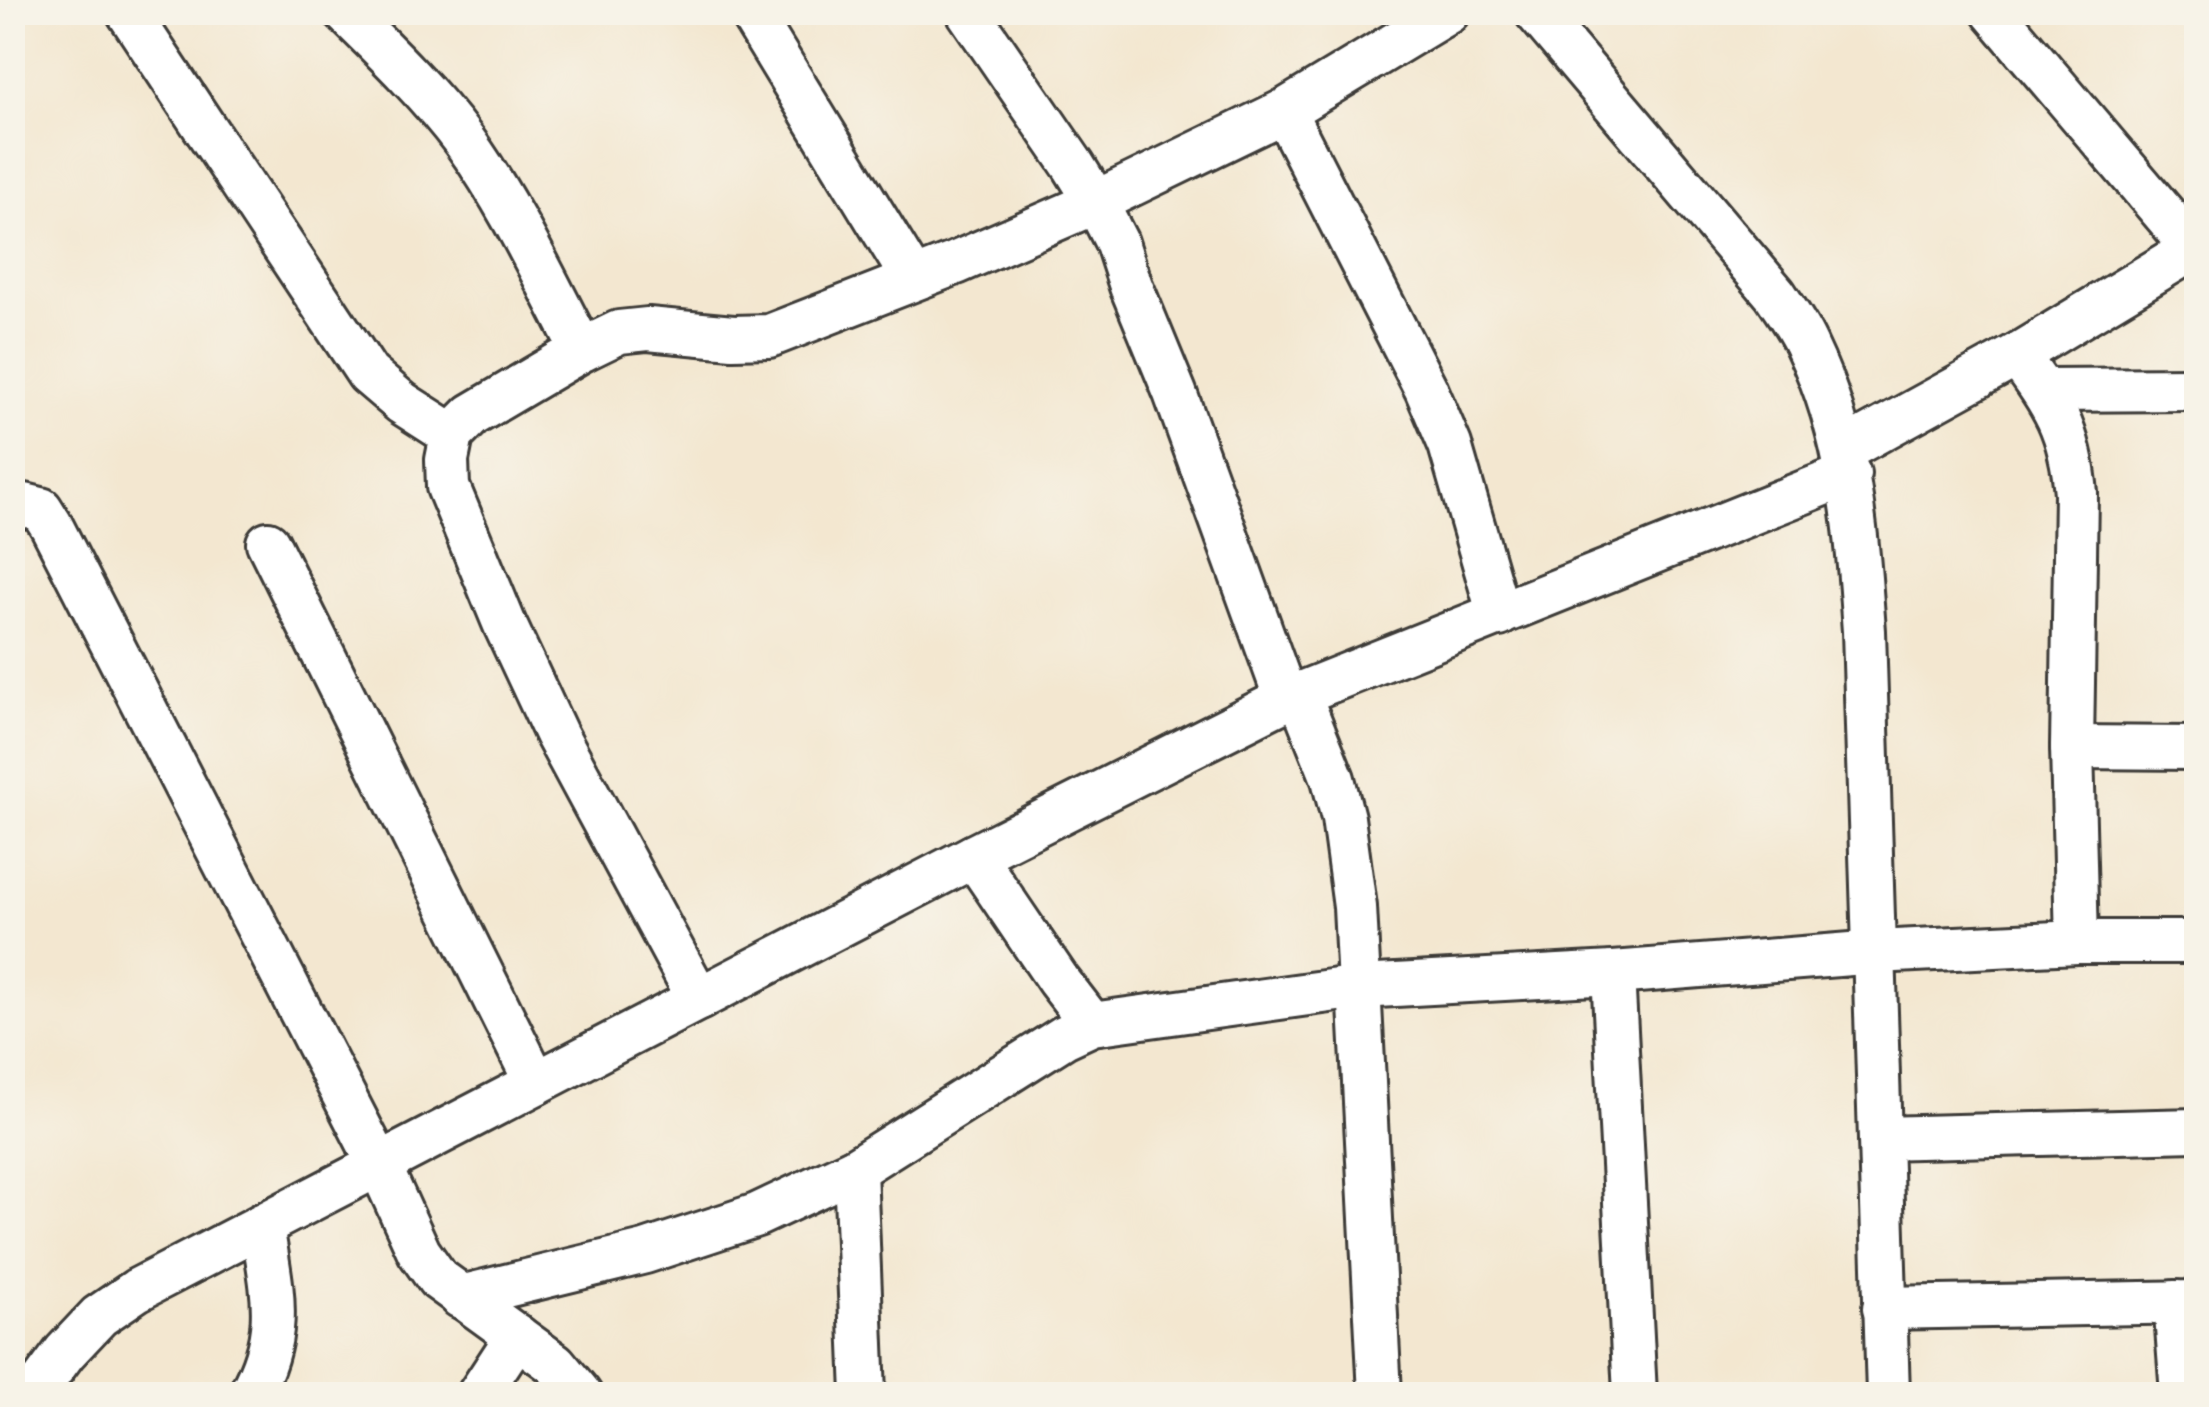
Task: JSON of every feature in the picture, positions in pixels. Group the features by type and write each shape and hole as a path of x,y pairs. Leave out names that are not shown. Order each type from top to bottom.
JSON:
{"street":[{"path":"128,12 368,374 402,403 452,434"},
{"path":"345,12 404,70 464,142 515,223 582,350"},
{"path":"750,12 913,279"},
{"path":"968,12 1096,202 1117,243 1293,696 1333,779 1343,818 1355,907 1380,1394"},
{"path":"699,999 556,734 505,625 448,487 447,460 452,434 472,416 619,332 648,329 733,337 769,336 1096,202 1284,111 1448,12"},
{"path":"1536,12 1775,294 1806,343 1828,394 1846,462 1859,552 1864,630 1888,1394"},
{"path":"34,1394 64,1352 99,1316 137,1290 974,856 1293,696 1498,614 1846,462 2195,248 1993,12"},
{"path":"1284,111 1426,389 1455,463 1498,614"},
{"path":"2017,355 2042,390 2067,438 2076,493 2072,747 2077,942"},
{"path":"2042,390 2196,389"},
{"path":"12,510 25,505 41,510 51,525 379,1164 419,1252 438,1279 555,1364 580,1394"},
{"path":"268,543 536,1083"},
{"path":"2072,747 2196,748"},
{"path":"974,856 1092,1024"},
{"path":"462,1297 664,1246 757,1215 855,1169 1092,1024 1359,986 1613,973 1876,952 2077,942 2196,942"},
{"path":"1613,973 1636,1394"},
{"path":"1880,1138 2196,1130"},
{"path":"855,1169 864,1394"},
{"path":"250,1394 263,1371 275,1307 262,1225"},
{"path":"1884,1308 2186,1302 2182,1394"},
{"path":"478,1394 518,1336"}]}
